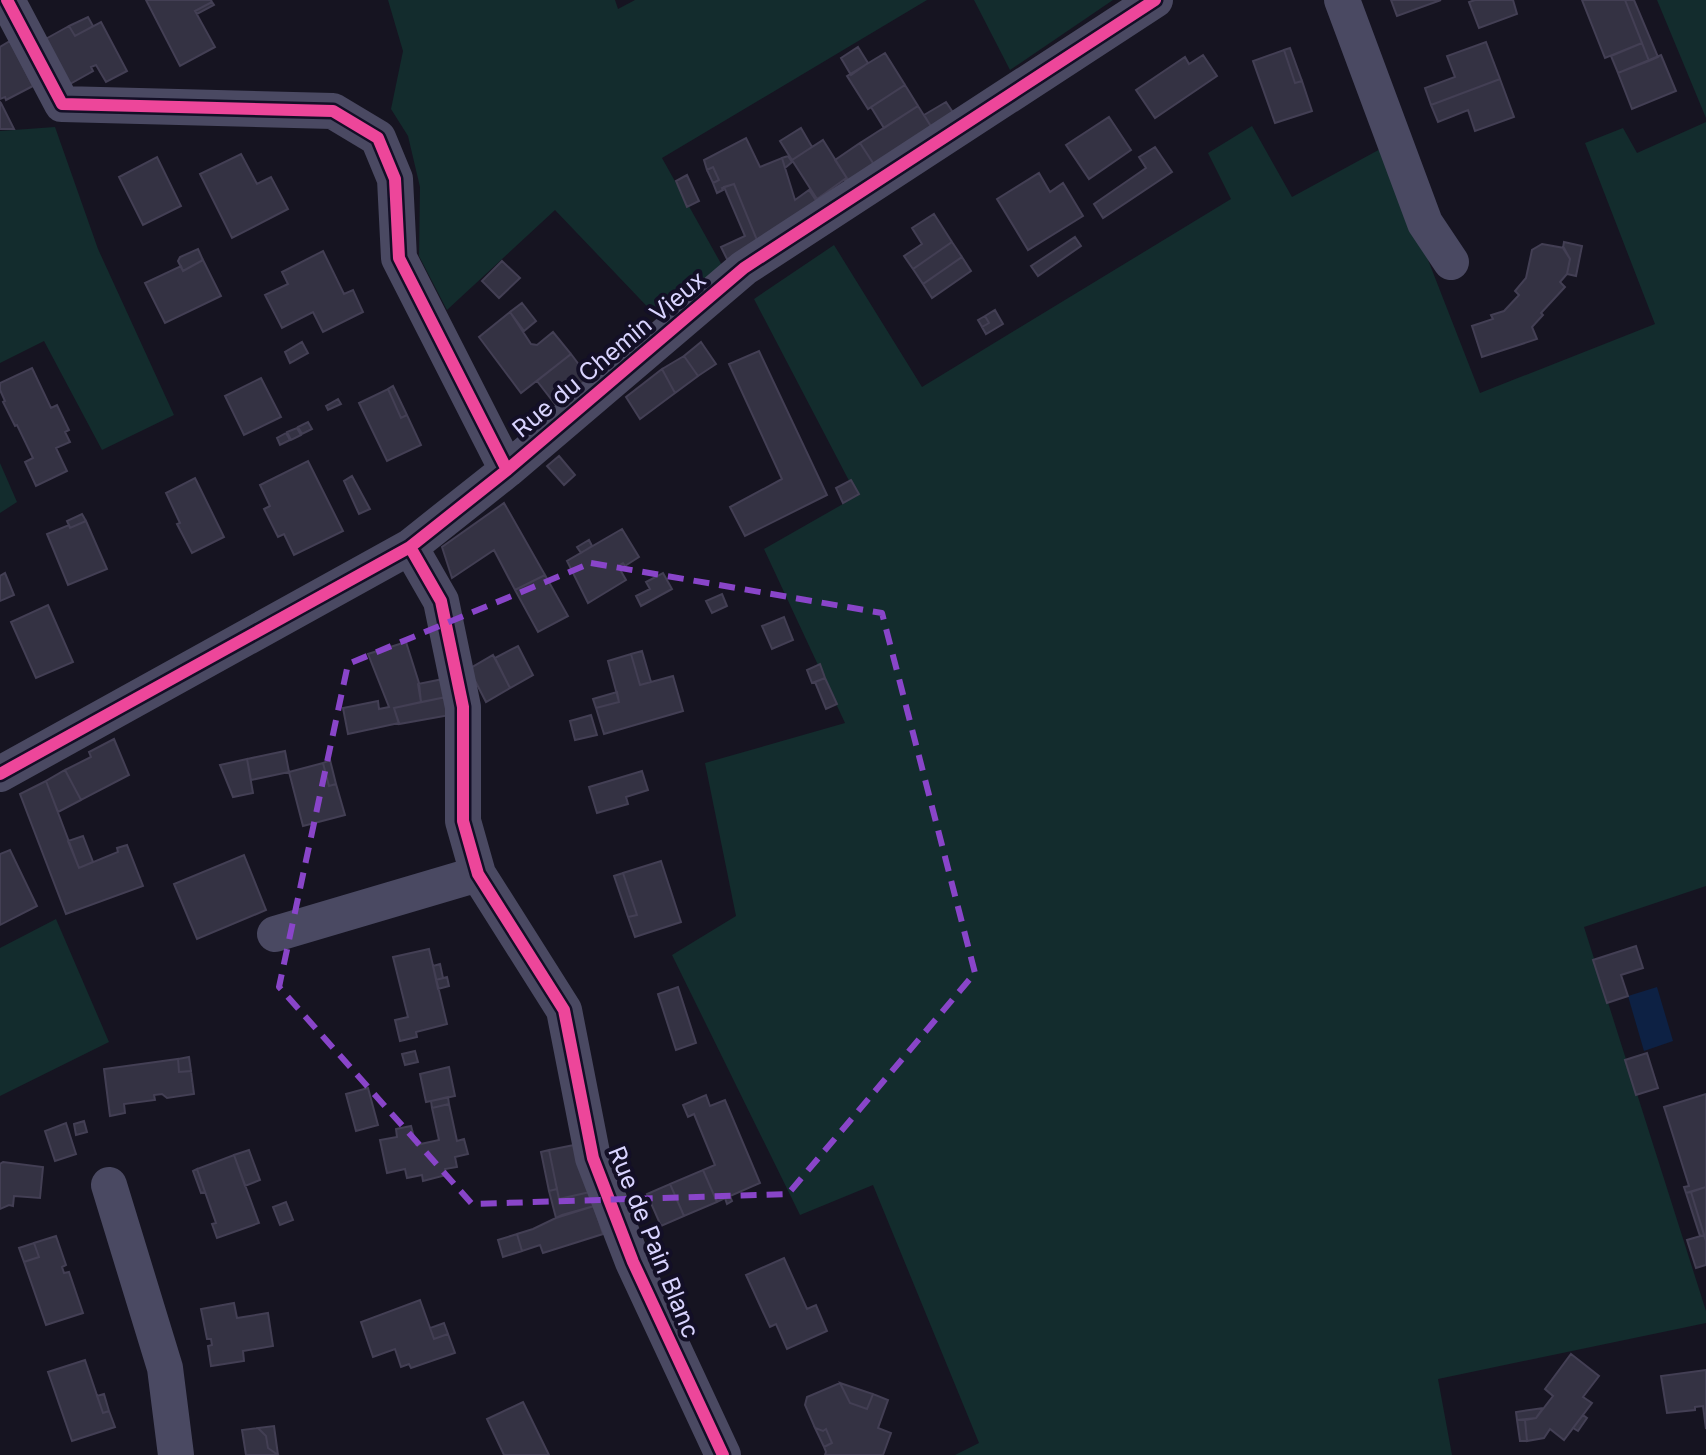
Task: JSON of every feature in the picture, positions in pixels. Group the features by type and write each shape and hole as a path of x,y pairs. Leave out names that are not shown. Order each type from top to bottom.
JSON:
{"street":[{"path":"7,0 62,104 333,111 378,138 395,179 399,258 507,470"},
{"name":"Rue du Chemin Vieux","path":"0,774 410,547 507,470 744,268 1155,0"},
{"path":"1342,0 1425,223 1451,262"},
{"name":"Rue de Pain Blanc","path":"410,547 441,601 463,707 463,821 478,874 564,1010 593,1158 633,1262 723,1455"},
{"path":"275,934 478,874"},
{"path":"109,1185 165,1368 176,1455"}],"highlighted area":[{"path":"591,563 882,613 975,973 788,1194 472,1204 279,987 348,664"}],"green space":[{"path":"388,0 615,0 618,9 635,0 927,0 662,158 724,269 660,320 555,210 447,310 419,256 420,187 408,136 391,109 403,51"},
{"path":"974,0 1113,0 1010,70"},
{"path":"1657,0 1706,0 1706,118"},
{"path":"1706,122 1706,886 1584,927 1706,1311 1706,1323 1438,1379 1452,1455 955,1455 979,1443 873,1185 800,1215 672,955 736,916 705,763 845,723 764,549 857,496 754,299 834,245 922,387 1231,199 1208,153 1252,126 1292,197 1384,147 1480,393 1655,324 1585,143 1623,128 1637,153"},
{"path":"55,127 98,249 174,415 102,450 44,341 0,363 0,131"},
{"path":"0,463 17,502 0,513"},
{"path":"56,919 109,1042 0,1096 0,948"}],"water":[{"path":"1657,987 1673,1041 1644,1051 1628,996"}],"building":[{"path":"146,0 211,0 195,11 215,47 180,66"},
{"path":"1391,0 1441,0 1397,16"},
{"path":"1513,0 1517,14 1479,28 1469,2"},
{"path":"1582,0 1625,0 1642,43 1605,58"},
{"path":"1625,0 1634,0 1658,57 1649,61"},
{"path":"212,2 214,5 197,14 195,11"},
{"path":"88,17 93,26 75,36 69,26"},
{"path":"101,22 127,71 106,82 96,65 91,67 93,71 70,84 42,41 69,26 75,36"},
{"path":"10,41 33,86 6,100 5,97 0,99 0,47"},
{"path":"1486,42 1500,79 1431,105 1425,88 1455,77 1447,56"},
{"path":"1642,43 1649,61 1618,73 1611,56"},
{"path":"858,47 868,63 851,75 841,58"},
{"path":"1290,48 1302,81 1295,83 1284,50"},
{"path":"1284,50 1295,83 1302,81 1312,111 1275,123 1253,61"},
{"path":"885,53 905,85 868,109 847,76"},
{"path":"1203,55 1217,76 1155,118 1136,90 1185,57 1189,64"},
{"path":"1661,55 1676,91 1632,109 1618,73"},
{"path":"1500,79 1514,117 1475,131 1468,110 1438,122 1431,105"},
{"path":"905,85 918,106 884,128 871,107"},
{"path":"946,102 954,114 932,128 924,115"},
{"path":"1,103 14,129 0,129"},
{"path":"918,106 932,128 875,166 860,143"},
{"path":"1109,117 1131,150 1089,179 1066,145"},
{"path":"801,128 812,147 792,160 780,141"},
{"path":"746,138 760,167 782,158 795,200 809,190 819,205 759,245 734,184 717,193 713,183 719,180 713,167 707,170 704,160"},
{"path":"823,140 850,183 845,179 817,199 792,160"},
{"path":"860,143 875,166 850,183 835,160"},
{"path":"1155,147 1172,172 1103,218 1094,204 1146,168 1139,157"},
{"path":"241,154 257,184 271,177 288,209 232,238 200,174"},
{"path":"788,156 792,162 785,168 782,158"},
{"path":"157,157 181,206 143,225 119,177"},
{"path":"713,167 719,180 713,183 707,170"},
{"path":"1039,173 1050,192 1063,183 1083,216 1028,250 997,199"},
{"path":"687,175 699,201 687,207 676,181"},
{"path":"734,184 759,245 729,263 721,247 745,236 724,187"},
{"path":"934,214 952,242 913,269 904,256 922,244 912,228"},
{"path":"1075,237 1081,246 1038,276 1031,266"},
{"path":"952,242 962,257 923,284 913,269"},
{"path":"1564,242 1582,246 1576,276 1567,274 1570,259 1563,248"},
{"path":"1542,244 1564,248 1570,259 1567,274 1560,282 1565,287 1532,327 1537,339 1482,357 1472,326 1493,319 1491,315 1504,311 1519,295 1515,291 1526,278 1532,250"},
{"path":"198,249 203,260 183,271 178,261 180,257"},
{"path":"323,251 344,294 353,290 363,312 323,332 313,312 282,328 265,295 288,284 282,272"},
{"path":"962,257 971,271 932,298 923,284"},
{"path":"203,260 221,296 165,323 145,283 181,266 183,271"},
{"path":"502,261 520,278 499,298 482,281"},
{"path":"522,303 536,321 524,331 510,312"},
{"path":"995,310 1003,324 986,334 982,327 989,323 985,316"},
{"path":"510,312 531,344 537,345 553,332 571,354 521,393 479,337"},
{"path":"985,316 989,323 982,327 978,320"},
{"path":"302,342 308,353 290,363 285,352"},
{"path":"701,342 716,364 698,376 684,356"},
{"path":"759,351 827,495 745,536 730,507 782,479 729,364"},
{"path":"571,354 589,378 555,404 537,381"},
{"path":"684,356 698,376 675,393 662,369"},
{"path":"32,368 51,408 57,405 69,430 65,432 70,442 56,448 67,471 36,486 25,462 33,458 3,402 0,390 0,383"},
{"path":"662,369 675,393 640,419 626,397"},
{"path":"261,378 281,417 244,435 225,396"},
{"path":"393,386 407,415 401,418 388,389"},
{"path":"388,389 401,418 407,415 421,445 387,461 359,403"},
{"path":"338,399 341,404 328,410 326,406"},
{"path":"308,422 312,429 302,434 298,427"},
{"path":"297,428 301,435 291,440 287,432"},
{"path":"286,433 290,440 280,445 277,438"},
{"path":"559,456 575,475 564,485 547,466"},
{"path":"308,461 343,531 294,555 284,534 278,537 264,509 270,506 260,485"},
{"path":"352,476 370,509 359,514 344,481"},
{"path":"195,478 224,537 192,553 166,493"},
{"path":"851,480 859,494 843,503 836,488"},
{"path":"504,503 545,575 515,590 494,550 452,578 442,547"},
{"path":"82,514 86,521 70,528 67,521"},
{"path":"86,521 107,569 68,585 47,534"},
{"path":"622,529 639,557 625,566 623,563 618,566 626,580 588,603 567,561"},
{"path":"589,540 592,546 581,553 577,547"},
{"path":"5,573 14,595 0,601 0,576"},
{"path":"663,573 672,589 641,606 636,596 650,589 646,582"},
{"path":"545,575 568,616 538,632 515,590"},
{"path":"722,594 727,606 712,613 706,601"},
{"path":"48,605 73,662 36,678 11,622"},
{"path":"784,617 793,640 772,649 762,626"},
{"path":"406,642 419,683 421,702 394,708 399,723 348,734 343,708 378,701 379,709 389,707 368,654"},
{"path":"518,646 533,675 510,688 495,658"},
{"path":"642,651 651,682 640,685 631,654"},
{"path":"631,654 640,685 673,676 683,711 604,734 596,708 619,702 608,661"},
{"path":"493,655 510,688 486,702 469,669"},
{"path":"820,664 825,678 812,683 807,670"},
{"path":"825,678 837,704 826,709 815,682"},
{"path":"443,679 446,697 421,702 418,684"},
{"path":"617,692 619,702 596,708 593,699"},
{"path":"446,697 450,715 399,724 394,708"},
{"path":"591,715 597,735 575,740 570,721"},
{"path":"114,739 129,775 81,800 65,770 91,757 89,752"},
{"path":"285,751 289,772 251,780 247,759"},
{"path":"247,759 253,793 233,797 220,765"},
{"path":"330,760 336,784 329,786 323,763"},
{"path":"323,763 329,786 336,784 345,815 303,826 289,772"},
{"path":"65,770 81,800 58,812 46,781"},
{"path":"642,771 648,790 626,797 628,804 597,813 589,787"},
{"path":"46,781 79,868 118,852 117,848 127,845 143,886 66,914 20,794"},
{"path":"83,836 93,862 79,868 68,841"},
{"path":"10,850 37,906 0,925 0,854"},
{"path":"244,855 266,910 197,939 174,884"},
{"path":"661,861 681,922 635,937 628,917 637,915 623,873"},
{"path":"623,873 637,915 628,917 614,876"},
{"path":"1636,946 1643,968 1621,975 1628,996 1607,1003 1593,960"},
{"path":"429,949 447,1024 416,1032 417,1037 400,1041 395,1020 408,1017 393,957"},
{"path":"440,964 443,978 436,980 433,966"},
{"path":"447,977 449,986 438,989 436,980"},
{"path":"678,987 696,1043 676,1050 658,994"},
{"path":"415,1051 418,1062 405,1065 402,1054"},
{"path":"1647,1053 1658,1088 1636,1095 1625,1060"},
{"path":"189,1057 191,1071 179,1072 178,1059"},
{"path":"178,1059 179,1072 191,1071 194,1094 167,1098 162,1094 154,1095 155,1100 124,1104 125,1113 110,1116 104,1069"},
{"path":"449,1067 455,1096 426,1102 420,1074"},
{"path":"368,1088 378,1125 356,1131 346,1094"},
{"path":"1706,1094 1706,1187 1686,1193 1684,1187 1689,1186 1664,1107"},
{"path":"706,1095 710,1106 725,1100 760,1183 730,1196 732,1201 727,1204 725,1198 717,1202 703,1170 715,1165 694,1114 688,1117 683,1105"},
{"path":"448,1097 449,1104 432,1108 431,1101"},
{"path":"449,1104 457,1141 464,1139 468,1154 455,1157 457,1167 445,1169 446,1175 423,1181 422,1175 407,1178 405,1169 387,1173 380,1140 397,1137 396,1129 411,1126 416,1145 439,1140 432,1108"},
{"path":"84,1121 87,1132 76,1135 74,1124"},
{"path":"66,1123 76,1154 55,1161 45,1131"},
{"path":"579,1144 590,1192 559,1199 549,1150"},
{"path":"249,1150 260,1180 245,1186 234,1155"},
{"path":"549,1150 557,1189 549,1191 541,1152"},
{"path":"234,1155 259,1223 217,1238 212,1224 216,1223 197,1169"},
{"path":"0,1164 43,1167 40,1198 14,1196 13,1206 0,1209"},
{"path":"197,1169 205,1192 201,1193 193,1171"},
{"path":"703,1170 717,1202 684,1216 670,1184"},
{"path":"670,1184 684,1216 661,1226 647,1194"},
{"path":"1706,1187 1706,1241 1691,1192"},
{"path":"557,1189 559,1199 590,1192 594,1206 556,1218 549,1191"},
{"path":"1691,1192 1704,1235 1700,1236 1686,1193"},
{"path":"286,1202 293,1220 280,1225 273,1207"},
{"path":"594,1206 603,1234 543,1253 540,1245 522,1251 517,1234 562,1215"},
{"path":"517,1234 522,1251 503,1257 498,1240"},
{"path":"1704,1235 1706,1265 1696,1268 1687,1240"},
{"path":"56,1236 66,1265 62,1267 64,1273 69,1272 83,1313 46,1325 24,1262 39,1257 34,1243"},
{"path":"34,1243 39,1257 24,1262 19,1248"},
{"path":"784,1258 807,1309 816,1305 827,1331 787,1349 776,1324 770,1327 746,1275"},
{"path":"420,1300 434,1339 448,1334 455,1353 411,1368 409,1364 401,1367 395,1349 373,1357 361,1322"},
{"path":"234,1303 237,1318 268,1313 273,1346 243,1351 244,1361 211,1366 208,1346 212,1345 211,1339 207,1339 201,1309"},
{"path":"444,1323 448,1334 434,1339 430,1328"},
{"path":"1571,1354 1599,1376 1583,1397 1592,1403 1564,1440 1550,1429 1544,1438 1527,1441 1525,1420 1536,1418 1553,1396 1545,1389"},
{"path":"85,1360 103,1413 109,1411 115,1427 72,1441 48,1372"},
{"path":"1706,1370 1706,1429 1703,1406 1667,1413 1661,1376"},
{"path":"840,1383 850,1403 867,1409 873,1394 888,1400 878,1428 891,1433 883,1455 825,1455 824,1447 832,1443 826,1429 815,1428 805,1405 807,1397"},
{"path":"840,1383 873,1394 867,1409 850,1403"},
{"path":"104,1394 109,1411 103,1413 97,1396"},
{"path":"523,1402 549,1455 504,1455 487,1419"},
{"path":"1543,1408 1536,1418 1517,1420 1516,1412"},
{"path":"1583,1415 1587,1418 1578,1431 1573,1428"},
{"path":"1517,1420 1525,1420 1527,1441 1520,1441"},
{"path":"274,1426 278,1455 268,1448 266,1436 258,1428"},
{"path":"258,1428 266,1436 268,1448 278,1455 246,1455 242,1430"},
{"path":"815,1428 826,1429 832,1443 824,1447"}],"cycle path":[{"path":"7,0 62,104 333,111 378,138 395,179 399,258 507,470"},
{"path":"0,774 410,547 507,470 744,268 1155,0"},
{"path":"410,547 441,601 463,707 463,821 478,874 564,1010 593,1158 633,1262 723,1455"}]}
